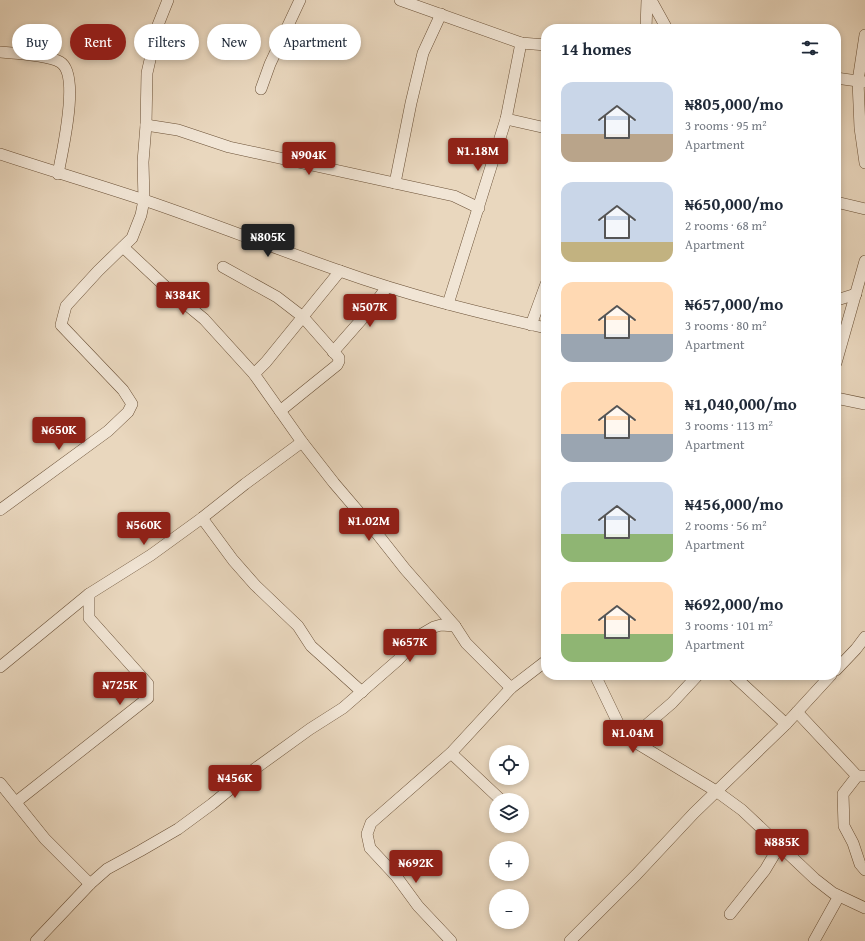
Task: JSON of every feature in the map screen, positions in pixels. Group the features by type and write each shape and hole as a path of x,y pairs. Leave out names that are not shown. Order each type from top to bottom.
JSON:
{"street":[{"path":"0,510 108,431 128,412 132,404 123,390 61,325 66,306 98,271 132,238 141,216 144,200 143,162 148,73 158,25 168,0"},
{"path":"261,89 270,64 300,0"},
{"path":"400,0 522,43 541,45"},
{"path":"646,24 647,0"},
{"path":"652,0 664,24"},
{"path":"395,183 411,103 423,53 441,14"},
{"path":"865,35 860,128 865,163"},
{"path":"448,304 506,119 522,43"},
{"path":"0,52 48,58 60,62 68,69 70,94 68,116 58,174"},
{"path":"841,79 862,82"},
{"path":"506,119 541,127"},
{"path":"146,125 178,130 229,147 454,196 479,208"},
{"path":"0,154 58,174 144,200 387,287 541,327"},
{"path":"841,203 865,209"},
{"path":"123,247 170,291 204,319 254,374 302,442 334,483 375,530 405,569 455,626 466,643 511,688"},
{"path":"841,345 865,260"},
{"path":"223,267 277,296 303,317 338,358 339,361 337,365 280,411"},
{"path":"254,374 266,362 340,271"},
{"path":"333,352 369,311 387,287"},
{"path":"841,298 856,294"},
{"path":"531,325 541,298"},
{"path":"841,303 850,313"},
{"path":"841,399 865,404"},
{"path":"0,667 89,594 151,555 302,442"},
{"path":"202,518 233,560 255,585 298,626 311,646 324,659 335,666 362,692"},
{"path":"16,802 148,698 148,684 89,618 89,594"},
{"path":"36,941 106,869 178,829 212,804 256,768 310,729 343,708 398,660 422,634 441,625 455,626"},
{"path":"841,665 856,649 865,636"},
{"path":"451,941 418,906 396,876 370,848 367,834 371,823 451,753 511,688 541,664"},
{"path":"597,680 619,725 630,739 716,791 742,810 815,879 833,893 865,908"},
{"path":"630,739 672,703 693,680"},
{"path":"738,680 786,724"},
{"path":"575,939 716,791 786,724 826,680"},
{"path":"796,712 861,776 843,794 844,826 853,843 860,864 865,870"},
{"path":"451,753 494,793"},
{"path":"0,783 45,839 90,884"},
{"path":"730,914 765,870 780,845"},
{"path":"814,941 839,896"}]}
